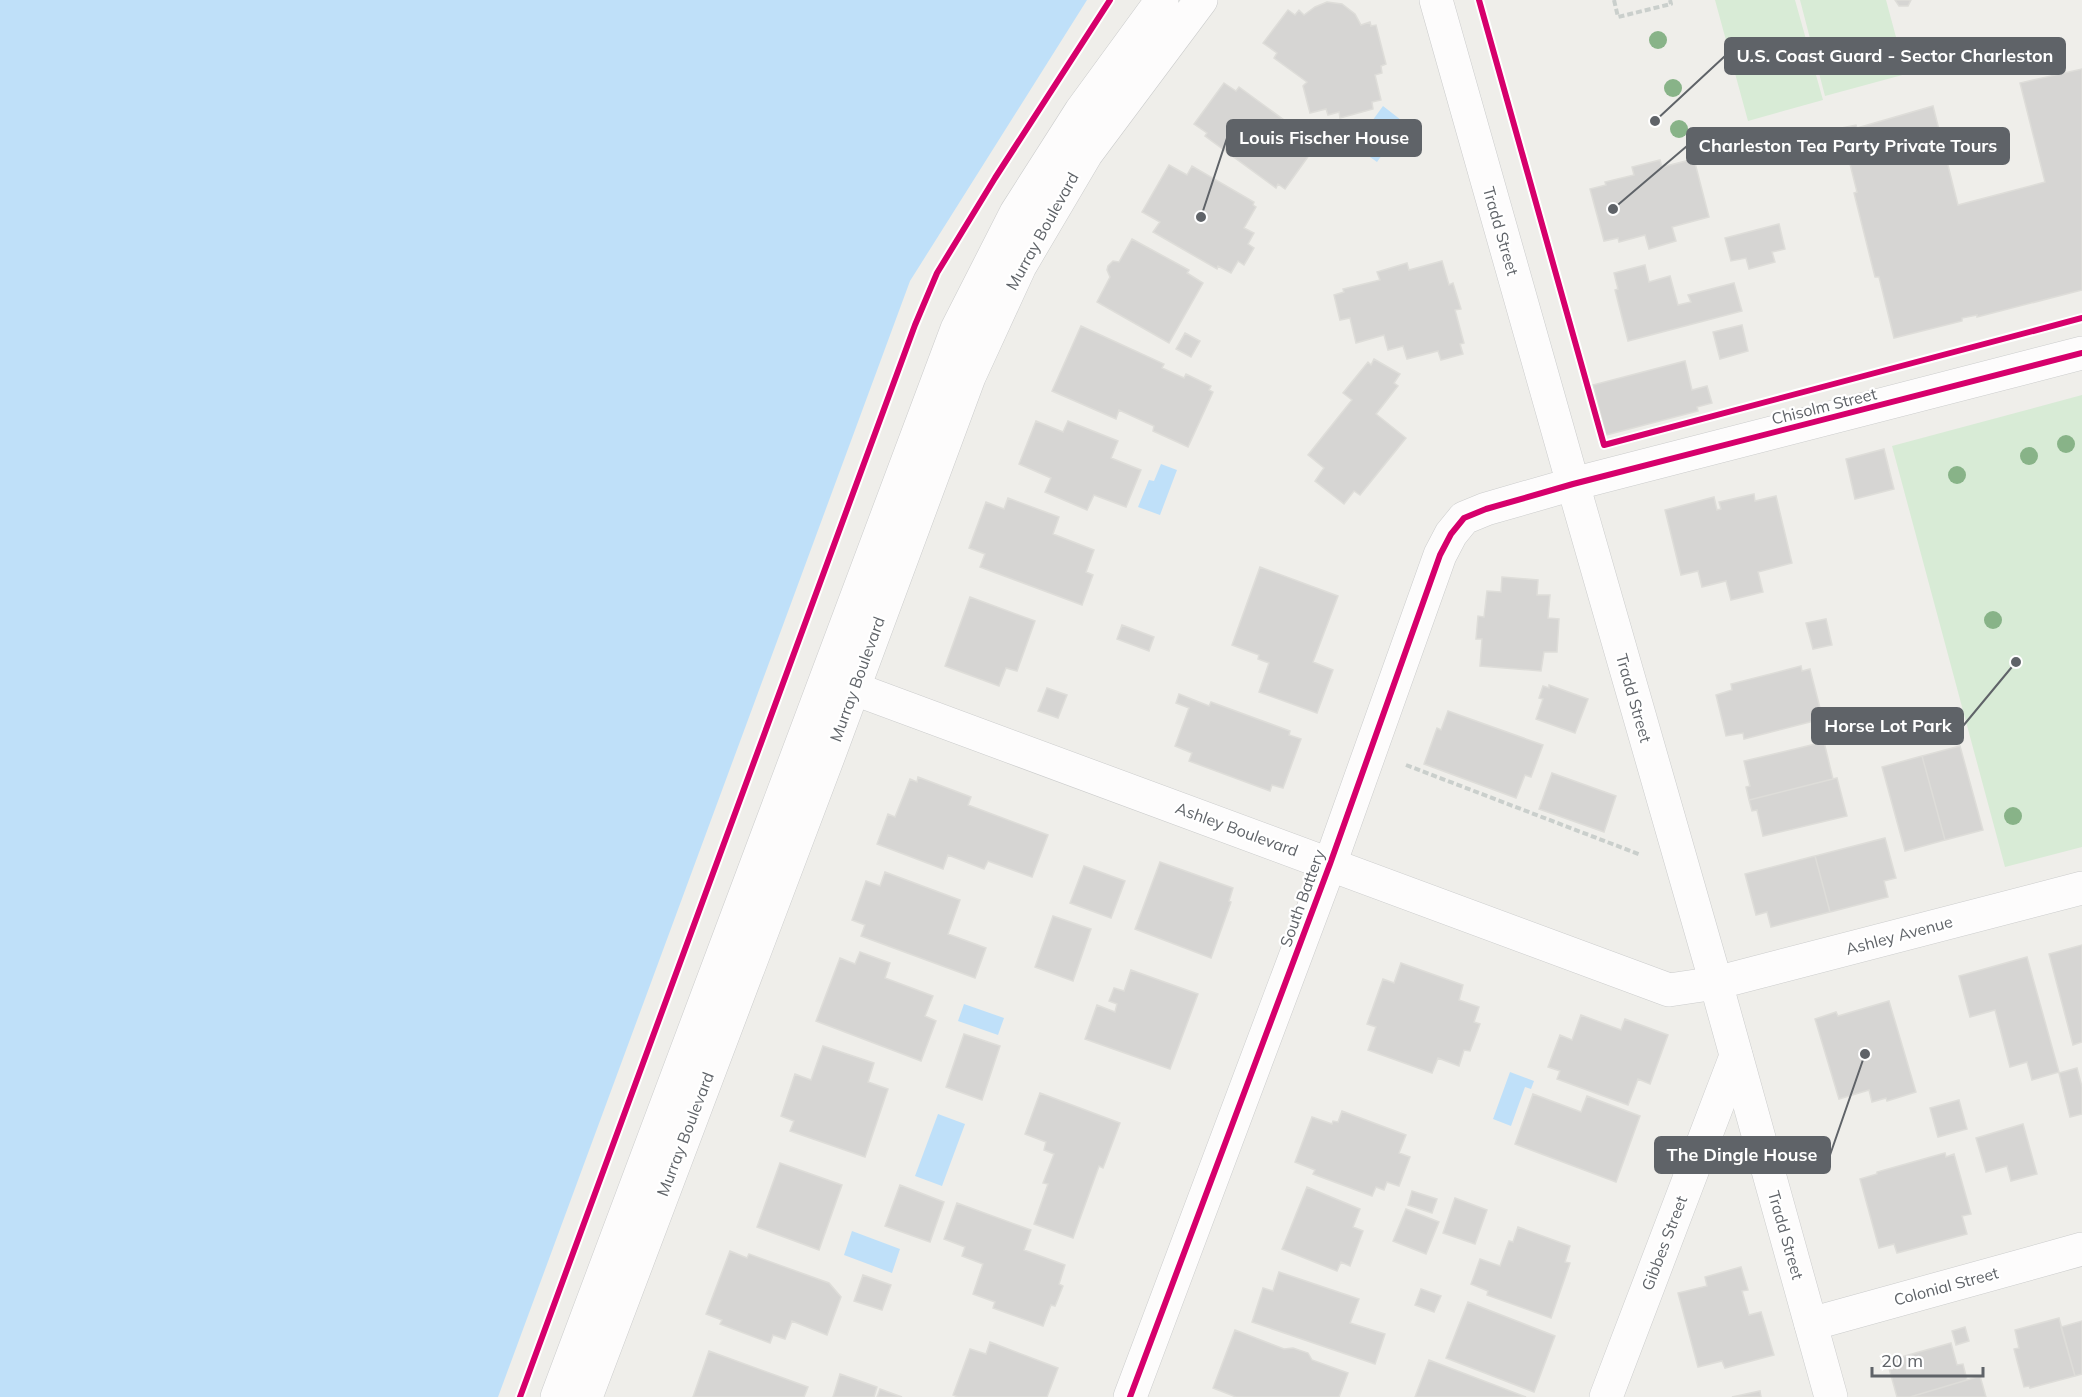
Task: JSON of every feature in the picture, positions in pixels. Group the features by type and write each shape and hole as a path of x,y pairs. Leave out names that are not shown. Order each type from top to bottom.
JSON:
{"street":[{"name":"Murray Boulevard","path":"586,1397 840,683 957,329 1016,213 1081,111 1162,0"},
{"name":"Murray Boulevard","path":"557,1397 840,683 969,377 1020,266 1086,154 1201,0"},
{"name":"Tradd Street","path":"1436,0 1832,1397"},
{"name":"Chisolm Street","path":"1573,484 2082,353"},
{"name":"South Battery","path":"1130,1397 1330,864 1440,555 1451,534 1464,518 1486,509 1573,484"},
{"name":"Ashley Boulevard","path":"840,683 1669,990 1716,983"},
{"name":"Ashley Avenue","path":"1716,983 2082,888"},
{"name":"Gibbes Street","path":"1606,1397 1736,1056"},
{"name":"Colonial Street","path":"1811,1324 2082,1249"}],"path":[{"path":"1614,0 1618,17 1671,4 1670,0"},
{"path":"1406,765 1641,855"}],"green space":[{"path":"1715,0 1795,0 1823,100 1748,121"},
{"path":"1800,0 1886,0 1906,74 1825,96"},
{"path":"2082,395 2082,847 2005,867 1892,446"}],"water":[{"path":"0,0 1087,0 910,281 498,1397 0,1397"},
{"path":"1383,106 1401,120 1402,127 1377,162 1346,140 1359,122 1367,128"},
{"path":"1161,464 1177,470 1160,515 1138,507 1149,480 1154,481"},
{"path":"964,1004 1004,1018 998,1035 958,1021"},
{"path":"1510,1072 1534,1081 1531,1089 1525,1087 1511,1126 1493,1119"},
{"path":"938,1114 965,1124 942,1186 915,1176"},
{"path":"852,1231 900,1249 892,1273 844,1255"}],"building":[{"path":"1895,0 1911,0 1908,6 1899,6"},
{"path":"1327,2 1342,4 1355,14 1361,25 1370,22 1371,26 1376,25 1386,64 1381,66 1382,73 1375,75 1381,100 1372,102 1373,109 1340,118 1339,112 1328,115 1326,109 1310,113 1303,86 1307,82 1274,58 1277,53 1263,43 1288,10 1295,15 1299,10 1304,15"},
{"path":"2082,69 2082,290 1977,317 1977,315 1962,318 1962,321 1894,338 1879,277 1875,277 1841,128 1856,125 1857,128 1933,106 1958,205 2045,182 2020,83"},
{"path":"1224,83 1236,91 1239,87 1310,139 1308,142 1315,147 1285,189 1278,184 1276,188 1205,136 1207,133 1194,124"},
{"path":"1694,159 1709,217 1672,227 1676,241 1649,249 1645,235 1619,242 1618,238 1604,241 1590,189 1606,185 1605,182 1634,175 1632,167 1660,160 1662,167"},
{"path":"1169,165 1187,175 1192,166 1254,202 1253,205 1256,207 1244,228 1254,233 1248,244 1254,248 1244,265 1238,261 1231,273 1218,266 1217,269 1153,232 1160,222 1142,212"},
{"path":"1779,224 1785,249 1772,252 1775,262 1749,269 1746,258 1731,261 1725,238"},
{"path":"1132,239 1189,270 1187,273 1203,283 1169,343 1097,302 1110,277 1108,266 1113,261 1119,262"},
{"path":"1442,261 1449,285 1453,283 1461,309 1455,310 1464,343 1460,344 1463,354 1441,360 1438,351 1407,359 1403,346 1388,350 1384,335 1356,343 1350,318 1340,320 1334,295 1344,292 1343,289 1380,280 1377,272 1407,263 1409,270"},
{"path":"1645,265 1649,282 1670,276 1678,305 1691,302 1688,295 1734,283 1742,311 1628,341 1615,290 1618,289 1614,273"},
{"path":"1742,325 1748,351 1720,359 1713,332"},
{"path":"1081,326 1164,364 1162,368 1184,378 1186,374 1211,386 1209,390 1213,392 1188,447 1153,431 1154,426 1119,410 1116,419 1052,391"},
{"path":"1185,333 1200,341 1191,357 1176,349"},
{"path":"1374,359 1400,374 1394,383 1398,386 1376,414 1406,438 1360,495 1354,491 1344,504 1315,481 1324,468 1308,455 1352,400 1343,393 1368,362 1371,365"},
{"path":"1685,361 1692,390 1707,386 1712,403 1697,407 1698,411 1606,435 1593,385"},
{"path":"1036,421 1063,432 1068,421 1118,441 1111,458 1141,470 1126,507 1094,495 1087,510 1045,492 1051,478 1019,464"},
{"path":"1884,449 1894,489 1855,499 1846,459"},
{"path":"1754,494 1755,501 1776,496 1792,563 1758,572 1763,592 1731,600 1726,581 1702,587 1698,571 1681,575 1665,510 1714,497 1717,510 1721,509 1719,502"},
{"path":"1008,498 1059,517 1053,534 1094,550 1086,572 1093,575 1082,605 980,567 985,554 969,548 986,502 1004,509"},
{"path":"1260,567 1338,596 1313,662 1333,670 1317,713 1259,692 1269,663 1258,659 1259,655 1232,645"},
{"path":"1502,577 1538,580 1537,595 1550,595 1548,618 1559,619 1557,652 1544,652 1541,671 1480,666 1482,639 1476,639 1478,616 1484,617 1487,591 1501,592"},
{"path":"970,597 1035,621 1017,671 1006,668 999,686 945,666"},
{"path":"1826,619 1832,645 1813,649 1806,623"},
{"path":"1122,625 1154,637 1149,651 1117,639"},
{"path":"1801,666 1802,671 1810,669 1821,712 1812,714 1814,721 1744,739 1743,733 1726,736 1716,695 1732,690 1731,684"},
{"path":"1549,685 1588,699 1575,733 1536,719 1543,699 1539,698 1543,686 1549,688"},
{"path":"1047,688 1067,695 1058,718 1038,711"},
{"path":"1179,694 1209,706 1211,702 1290,731 1289,735 1301,739 1283,788 1272,785 1270,791 1189,761 1192,753 1175,746 1189,708 1176,703"},
{"path":"1448,711 1543,745 1531,777 1525,775 1516,798 1424,764 1437,728 1441,730"},
{"path":"1824,742 1833,779 1749,800 1746,787 1750,786 1744,761"},
{"path":"1960,746 1983,830 1945,840 1922,756"},
{"path":"1922,756 1945,840 1905,851 1882,767"},
{"path":"1552,773 1616,796 1604,832 1539,809"},
{"path":"918,777 971,797 968,805 1048,835 1032,877 988,861 984,869 948,855 943,869 877,844 888,814 895,817 910,779 917,782"},
{"path":"1837,778 1847,816 1763,836 1757,810 1752,811 1749,800"},
{"path":"1885,838 1896,878 1884,881 1888,897 1830,912 1815,856"},
{"path":"1815,856 1830,912 1771,927 1767,912 1756,915 1745,874"},
{"path":"1160,862 1233,888 1229,901 1231,902 1211,958 1135,929"},
{"path":"1084,866 1125,881 1111,918 1070,903"},
{"path":"885,872 960,900 948,934 986,948 975,978 861,936 865,925 852,920 866,881 880,886"},
{"path":"1053,916 1091,929 1073,981 1035,967"},
{"path":"2082,945 2082,1042 2073,1045 2049,954"},
{"path":"860,952 890,963 885,978 933,996 925,1016 936,1021 921,1061 816,1021 840,958 855,964"},
{"path":"2027,957 2059,1072 2032,1080 2027,1062 2010,1067 1995,1010 1970,1017 1959,976"},
{"path":"1401,963 1463,985 1459,1000 1479,1007 1474,1022 1480,1024 1470,1051 1464,1050 1459,1066 1438,1058 1432,1073 1368,1050 1376,1027 1367,1024 1383,979 1394,983"},
{"path":"1131,970 1198,994 1170,1069 1085,1039 1097,1005 1115,1012 1117,1004 1109,1001 1114,988 1124,991"},
{"path":"1889,1001 1916,1092 1887,1101 1886,1098 1872,1102 1869,1090 1839,1099 1815,1019 1836,1012 1838,1016"},
{"path":"1581,1015 1621,1030 1625,1019 1668,1035 1650,1084 1638,1079 1628,1105 1557,1079 1560,1071 1548,1067 1560,1035 1572,1040"},
{"path":"964,1034 1000,1046 982,1100 946,1087"},
{"path":"823,1046 874,1063 868,1082 888,1089 865,1157 790,1131 794,1121 781,1116 795,1074 811,1080"},
{"path":"2077,1068 2082,1087 2082,1114 2070,1117 2059,1073"},
{"path":"1040,1093 1120,1123 1103,1168 1099,1166 1073,1238 1034,1224 1048,1184 1043,1183 1054,1154 1044,1150 1046,1142 1025,1134"},
{"path":"1533,1094 1581,1112 1587,1096 1640,1116 1616,1182 1515,1144"},
{"path":"1959,1100 1967,1129 1938,1137 1930,1108"},
{"path":"1342,1111 1406,1135 1399,1153 1410,1157 1399,1186 1387,1182 1384,1190 1376,1187 1372,1196 1313,1174 1315,1170 1295,1162 1312,1117 1332,1124 1333,1121 1338,1122"},
{"path":"2023,1124 2037,1174 2011,1181 2007,1166 1986,1172 1976,1138"},
{"path":"1945,1153 1946,1157 1954,1154 1971,1214 1962,1216 1967,1234 1897,1253 1894,1244 1879,1248 1860,1179"},
{"path":"780,1163 842,1185 819,1250 757,1227"},
{"path":"900,1185 944,1202 930,1242 885,1226"},
{"path":"1307,1187 1360,1209 1353,1227 1363,1231 1350,1266 1341,1262 1337,1271 1282,1249"},
{"path":"1412,1191 1437,1199 1432,1213 1408,1205"},
{"path":"1455,1198 1487,1210 1475,1244 1443,1233"},
{"path":"957,1203 1031,1230 1024,1250 1065,1265 1059,1284 1063,1286 1055,1306 1051,1305 1043,1326 993,1308 995,1302 973,1294 983,1264 962,1256 965,1247 944,1239"},
{"path":"1406,1209 1439,1222 1426,1254 1393,1241"},
{"path":"1518,1227 1570,1246 1565,1262 1570,1263 1551,1318 1487,1295 1488,1291 1471,1284 1480,1259 1500,1266 1509,1241 1513,1242"},
{"path":"730,1251 747,1258 749,1254 829,1283 841,1297 827,1335 792,1321 785,1339 773,1335 770,1343 720,1324 722,1320 706,1314"},
{"path":"1741,1267 1748,1290 1742,1291 1749,1315 1761,1312 1774,1355 1725,1368 1722,1361 1698,1367 1678,1293 1707,1286 1705,1277"},
{"path":"1279,1272 1359,1299 1350,1323 1385,1334 1375,1364 1252,1322 1263,1288 1273,1291"},
{"path":"863,1275 891,1285 882,1310 854,1301"},
{"path":"1421,1289 1441,1296 1434,1312 1415,1305"},
{"path":"1468,1302 1555,1336 1534,1392 1446,1358"},
{"path":"2059,1318 2075,1376 2030,1388 2029,1386 2024,1387 2014,1349 2019,1348 2015,1330"},
{"path":"2082,1321 2082,1374 2075,1376 2061,1327"},
{"path":"1965,1327 1969,1341 1956,1345 1952,1331"},
{"path":"1235,1330 1284,1349 1293,1348 1308,1353 1312,1360 1348,1373 1339,1397 1236,1397 1213,1388"},
{"path":"990,1342 1058,1368 1047,1397 958,1397 953,1395 970,1349 986,1354"},
{"path":"1951,1343 1957,1365 1963,1364 1967,1380 1910,1397 1897,1397 1887,1361"},
{"path":"709,1351 808,1387 804,1397 693,1397"},
{"path":"1429,1360 1526,1397 1415,1397"},
{"path":"840,1374 877,1387 874,1397 833,1397"},
{"path":"1980,1376 1986,1397 1910,1397 1967,1380"},
{"path":"880,1389 902,1397 877,1397"},
{"path":"1760,1391 1761,1397 1732,1397"}],"cycle path":[{"path":"520,1397 915,325 937,273 995,178 1110,0"},
{"path":"1479,0 1604,445 2082,318"},
{"path":"1130,1397 1330,864 1440,555 1451,534 1464,518 1486,509 1573,484 2082,353"}],"place":[{"name":"U.S. Coast Guard - Sector Charleston","path":"1655,121"},
{"name":"Charleston Tea Party Private Tours","path":"1613,209"},
{"name":"Louis Fischer House","path":"1201,217"},
{"name":"Horse Lot Park","path":"2016,662"},
{"name":"The Dingle House","path":"1865,1054"}]}
